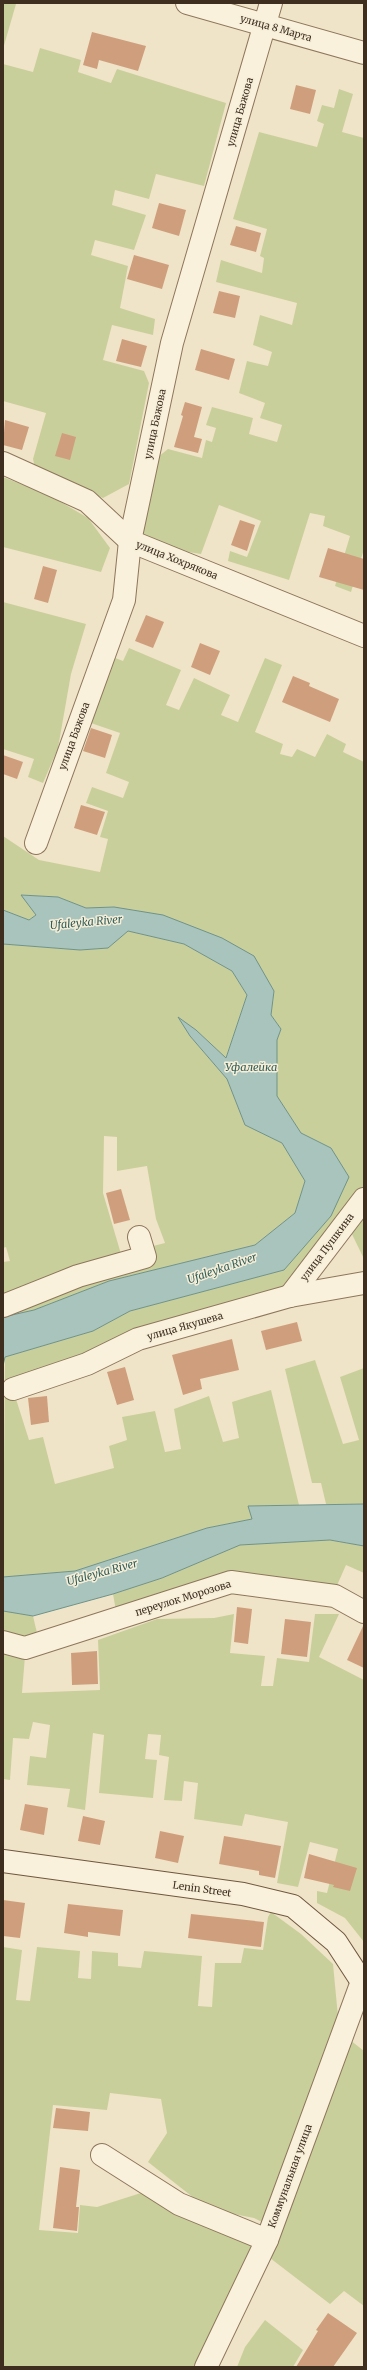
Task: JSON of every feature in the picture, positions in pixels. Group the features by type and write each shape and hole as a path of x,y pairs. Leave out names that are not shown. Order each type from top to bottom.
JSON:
{"street":[{"name":"улица 8 Марта","path":"187,3 364,53"},
{"name":"улица Бажова","path":"36,843 124,600 130,542 172,343 271,3"},
{"name":"улица Хохрякова","path":"3,462 87,501 130,542 364,636"},
{"name":"улица Пушкина","path":"290,1296 364,1199"},
{"path":"3,1306 78,1276 145,1257 139,1237"},
{"name":"улица Якушева","path":"13,1389 87,1364 138,1339 290,1296 364,1283"},
{"name":"переулок Морозова","path":"3,1642 25,1648 231,1582 335,1596 364,1612"},
{"name":"Lenin Street","path":"3,1861 243,1894 294,1906 336,1942 363,1981"},
{"name":"Коммунальная улица","path":"206,2367 267,2240 363,1981"},
{"path":"102,2155 179,2204 267,2240"}],"green space":[{"path":"3,3 16,4 3,49"},
{"path":"40,48 81,60 78,72 111,83 117,69 226,103 204,186 156,174 149,199 115,190 112,205 146,215 134,250 95,240 91,255 128,266 120,308 155,319 153,335 112,325 103,360 144,371 149,383 129,484 103,498 35,468 33,459 46,413 3,401 3,64 33,72"},
{"path":"339,89 353,94 342,132 364,138 364,549 351,592 335,586 350,536 323,526 325,516 310,513 289,580 228,561 230,551 247,557 261,521 219,505 201,554 169,549 141,534 158,457 168,449 202,458 206,440 212,442 216,428 206,425 212,407 253,418 249,434 277,442 282,425 260,418 265,403 239,393 247,361 268,366 272,352 253,345 260,315 292,325 297,303 216,282 221,260 262,273 264,258 260,256 267,229 233,219 259,132 317,147 324,124 317,121 322,105 334,108"},
{"path":"3,477 49,495 88,518 110,548 101,572 3,547"},
{"path":"3,602 86,624 71,674 58,748 43,783 28,777 34,759 3,749"},
{"path":"129,648 181,670 166,705 179,710 194,678 230,695 221,715 238,722 265,658 282,665 255,732 283,744 280,754 292,757 297,749 315,757 327,734 346,744 343,752 364,762 364,1186 298,1278 286,1290 16,1399 29,1440 43,1437 55,1484 114,1468 109,1446 127,1440 122,1417 155,1411 165,1452 181,1449 174,1409 209,1396 223,1442 239,1438 232,1402 271,1390 299,1505 249,1506 252,1519 207,1528 75,1571 3,1577 5,1357 93,1331 130,1311 284,1270 331,1216 331,1148 301,1133 277,1096 277,1040 281,1029 271,1015 274,991 114,907 86,908 58,897 22,895 36,915 28,920 3,910 3,836 39,860 100,872 108,839 100,837 108,811 86,803 92,787 123,798 129,782 106,773 120,733 88,722 110,656 123,661"},
{"path":"128,931 184,944 232,971 247,995 226,1058 196,1030 179,1018 190,1036 227,1079 245,1125 282,1143 305,1181 295,1213 255,1245 109,1281 34,1310 3,1317 3,1262 10,1261 6,1247 3,1248 3,944 80,950 108,948","holes":["104,1136 117,1137 117,1171 147,1166 156,1219 165,1243 121,1254 103,1193"]},
{"path":"364,1209 364,1259 349,1228"},
{"path":"315,1360 343,1444 359,1440 340,1377 364,1368 364,1504 326,1504 321,1483 312,1483 285,1369"},
{"path":"330,1540 364,1546 364,1573 346,1565 335,1590 232,1574 116,1611 113,1594 162,1578 240,1545"},
{"path":"3,1611 33,1616 37,1633 21,1639 3,1634"},
{"path":"234,1614 230,1653 265,1656 261,1686 273,1686 277,1658 309,1662 315,1614 339,1614 319,1657 364,1680 364,1942 345,1918 317,1903 317,1891 327,1893 338,1849 310,1842 298,1887 277,1883 288,1822 245,1814 242,1826 194,1819 198,1783 184,1781 182,1801 164,1800 169,1757 159,1755 161,1735 148,1734 145,1759 157,1760 153,1798 99,1793 104,1735 93,1733 85,1810 67,1807 70,1789 27,1785 30,1756 46,1758 50,1725 33,1722 29,1739 13,1738 10,1780 3,1779 3,1652 25,1656 22,1693 100,1690 98,1640 157,1619 214,1618"},
{"path":"271,1912 301,1934 333,1964 339,2027 262,2222 254,2218 208,2209 148,2162 167,2133 161,2099 110,2093 107,2110 53,2105 39,2230 78,2233 80,2205 97,2207 144,2192 255,2242 196,2367 3,2367 3,1947 22,1950 16,2000 30,2001 37,1947 80,1951 78,1978 91,1979 92,1951 118,1953 118,1966 141,1968 144,1951 202,1956 198,2006 212,2007 215,1963 241,1963 244,1948 263,1950 268,1917"},
{"path":"350,2040 364,2051 364,2306 344,2291 330,2304 270,2258"},
{"path":"265,2320 303,2350 293,2367 237,2367 245,2347"}],"water":[{"name":"Уфалейка","path":"21,895 58,897 86,908 114,907 163,915 222,938 254,956 274,991 271,1015 281,1029 277,1040 277,1096 301,1133 331,1148 349,1177 331,1216 284,1270 130,1311 93,1331 5,1357 3,1366 3,1317 34,1310 109,1281 255,1245 295,1213 305,1181 282,1143 245,1125 227,1079 190,1036 178,1017 196,1030 226,1058 247,995 232,971 184,944 128,931 108,948 80,950 3,944 3,910 29,920 36,915"},
{"name":"Ufaleyka River","path":"364,1504 364,1546 330,1540 240,1545 162,1578 113,1594 33,1616 3,1611 3,1577 75,1571 207,1528 252,1519 248,1506"}],"building":[{"path":"92,32 146,46 138,71 99,60 97,69 83,65"},
{"path":"296,85 316,90 310,114 290,109"},
{"path":"159,203 186,210 179,236 152,228"},
{"path":"236,226 261,233 256,252 230,245"},
{"path":"134,255 169,265 162,289 127,279"},
{"path":"219,291 240,296 235,318 213,313"},
{"path":"122,339 147,346 141,367 116,361"},
{"path":"201,349 235,359 229,380 195,370"},
{"path":"185,402 202,407 194,437 202,439 198,453 174,447 183,416 181,415"},
{"path":"5,420 29,427 22,450 3,445"},
{"path":"62,433 76,437 70,460 55,456"},
{"path":"240,520 255,525 247,551 231,545"},
{"path":"328,548 364,559 364,590 319,577"},
{"path":"43,566 57,570 48,603 34,599"},
{"path":"146,615 164,622 153,648 135,641"},
{"path":"200,643 220,651 210,675 191,667"},
{"path":"293,676 310,683 309,686 339,699 330,722 282,702"},
{"path":"91,728 112,735 105,758 83,751"},
{"path":"3,755 23,762 17,779 3,774"},
{"path":"81,805 105,812 97,835 74,828"},
{"path":"121,1189 130,1220 114,1224 106,1193"},
{"path":"297,1322 302,1341 266,1350 261,1331"},
{"path":"232,1339 239,1370 200,1379 202,1389 183,1395 172,1355"},
{"path":"125,1367 134,1400 117,1405 107,1372"},
{"path":"47,1396 49,1422 31,1425 28,1398"},
{"path":"237,1607 252,1609 248,1644 234,1642"},
{"path":"285,1619 311,1622 307,1657 281,1654"},
{"path":"364,1624 364,1668 347,1660"},
{"path":"97,1651 98,1684 72,1685 71,1653"},
{"path":"25,1804 48,1808 44,1835 20,1830"},
{"path":"83,1816 105,1821 100,1845 78,1841"},
{"path":"160,1831 184,1836 178,1863 155,1858"},
{"path":"224,1836 281,1846 275,1878 259,1875 259,1871 219,1864"},
{"path":"309,1854 357,1868 350,1891 333,1887 334,1885 304,1878"},
{"path":"3,1900 25,1903 20,1938 3,1936"},
{"path":"68,1904 123,1910 120,1936 88,1932 88,1937 64,1933"},
{"path":"191,1914 264,1922 261,1947 188,1938"},
{"path":"56,2108 90,2112 88,2131 53,2128"},
{"path":"60,2167 80,2170 76,2207 79,2207 77,2231 53,2228"},
{"path":"328,2313 357,2333 333,2367 296,2367 318,2331 316,2330"}]}
